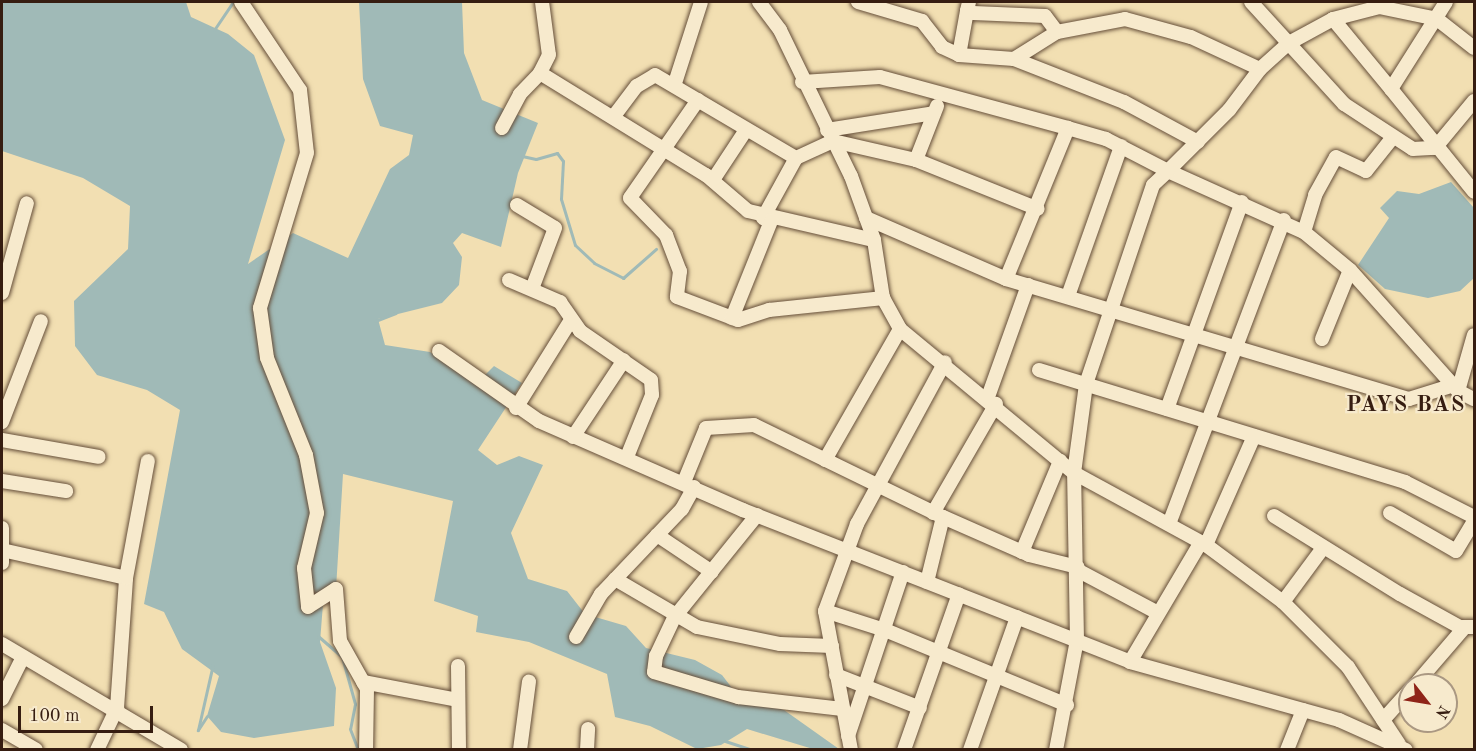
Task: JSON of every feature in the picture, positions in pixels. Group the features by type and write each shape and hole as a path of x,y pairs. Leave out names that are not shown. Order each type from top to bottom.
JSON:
{"street":[{"path":"240,2 300,90 307,153 261,308 267,358 306,455 317,513 304,568 308,607 336,589 340,641 363,682 369,711 367,749"},
{"path":"502,128 520,94 540,73 549,55 542,2"},
{"path":"675,83 701,2"},
{"path":"858,2 916,17 942,47 959,56 1014,59 1114,98 1198,142"},
{"path":"1251,2 1344,104 1393,137 1419,151 1435,148 1472,110"},
{"path":"1391,89 1437,20 1446,2"},
{"path":"763,3 830,136 866,218 874,240 883,298 900,328 992,401 1074,473 1203,543 1283,602 1328,643 1403,747"},
{"path":"959,56 968,6 1045,16 1057,32"},
{"path":"1056,750 1067,705 1077,640 1079,569 1074,473 1086,384 1108,308 1153,185 1198,142 1260,69 1289,43 1350,7 1394,7 1437,20 1474,48"},
{"path":"1014,59 1057,32 1113,19 1138,20 1260,69"},
{"path":"1333,19 1391,89 1435,148 1474,192"},
{"path":"540,73 614,116 713,180 734,201 767,219 874,240"},
{"path":"614,116 651,75 675,83 746,130 796,158"},
{"path":"802,82 866,76 942,92 1015,118 1068,128 1121,146 1168,171 1284,219 1304,232 1350,270 1456,388 1474,399"},
{"path":"916,160 942,92"},
{"path":"698,100 630,198 666,235 680,271 675,295 732,318 883,298"},
{"path":"732,318 767,219 796,158 830,136 934,112"},
{"path":"1006,279 1038,209 1068,128"},
{"path":"713,180 746,130"},
{"path":"830,136 916,160 1038,209"},
{"path":"1304,232 1315,195 1336,157 1366,171 1393,137"},
{"path":"1068,296 1121,146"},
{"path":"1167,409 1242,202"},
{"path":"3,288 27,203"},
{"path":"517,205 555,228 532,289"},
{"path":"866,218 1006,279 1235,345 1409,399 1456,388"},
{"path":"1169,524 1284,219"},
{"path":"1322,339 1350,270"},
{"path":"509,280 560,302 571,320 648,376 653,390 627,457"},
{"path":"927,582 938,515 992,401 1028,285"},
{"path":"516,408 571,320"},
{"path":"2,422 41,321"},
{"path":"825,460 900,328"},
{"path":"1456,388 1474,335"},
{"path":"439,351 516,408 573,437 627,457 757,515 1130,662 1303,710 1403,747"},
{"path":"573,437 624,360"},
{"path":"851,746 842,709 825,611 847,550 945,362"},
{"path":"1039,370 1405,482 1474,519 1456,552 1390,513"},
{"path":"576,637 615,579 657,535 689,484 706,428 754,425 938,515 1023,552 1079,569 1158,613"},
{"path":"1130,662 1203,543 1254,436"},
{"path":"2,440 99,457"},
{"path":"97,750 117,708 126,578 148,461"},
{"path":"1023,552 1060,461"},
{"path":"2,481 66,491"},
{"path":"757,515 674,618 656,656 659,677 738,696 842,709"},
{"path":"1274,516 1323,548 1469,628 1426,673"},
{"path":"2,528 2,563"},
{"path":"657,535 712,572"},
{"path":"1283,602 1323,548"},
{"path":"2,551 126,578"},
{"path":"851,746 866,686 903,572"},
{"path":"615,579 674,618 780,644 832,646"},
{"path":"904,750 940,654 959,594"},
{"path":"825,611 885,630 1067,705"},
{"path":"970,750 1017,617"},
{"path":"2,644 117,708 181,750"},
{"path":"2,699 23,657"},
{"path":"458,666 459,750"},
{"path":"836,675 920,708"},
{"path":"363,682 457,700"},
{"path":"522,749 529,682"},
{"path":"1383,720 1398,703"},
{"path":"1287,750 1303,710"},
{"path":"587,750 588,729"},
{"path":"2,730 36,750"}],"water":[{"path":"2,2 186,2 191,17 228,34 254,55 285,140 248,264 293,233 348,258 390,169 409,155 413,135 380,126 363,79 359,2 462,2 464,53 482,100 538,123 518,173 501,247 462,233 453,243 462,257 459,285 442,303 378,319 385,345 430,352 477,383 494,366 522,383 478,450 497,465 519,456 543,465 511,533 528,579 567,591 585,614 626,626 646,648 695,660 722,675 735,692 784,710 839,749 813,749 747,729 721,745 697,749 650,726 615,717 607,674 529,642 476,632 478,616 434,601 453,501 343,474 336,589 323,604 320,642 336,688 334,726 254,738 221,732 207,716 219,676 182,649 164,612 144,604 180,410 147,390 97,375 75,346 74,301 128,249 130,206 83,178 2,151"},
{"path":"1451,182 1474,208 1474,278 1460,291 1428,298 1385,289 1358,265 1389,218 1380,208 1397,191 1419,194"}],"waterway":[{"path":"214,30 233,2"},
{"path":"522,156 536,159 557,153 563,161 561,199 575,245 594,263 623,278 656,249"},
{"path":"375,321 396,313"},
{"path":"318,636 342,657 355,704 350,729 358,750"},
{"path":"207,716 198,730 213,664"},
{"path":"725,741 752,750"}],"district":[{"name":"PAYS BAS","path":"1406,406"}]}
